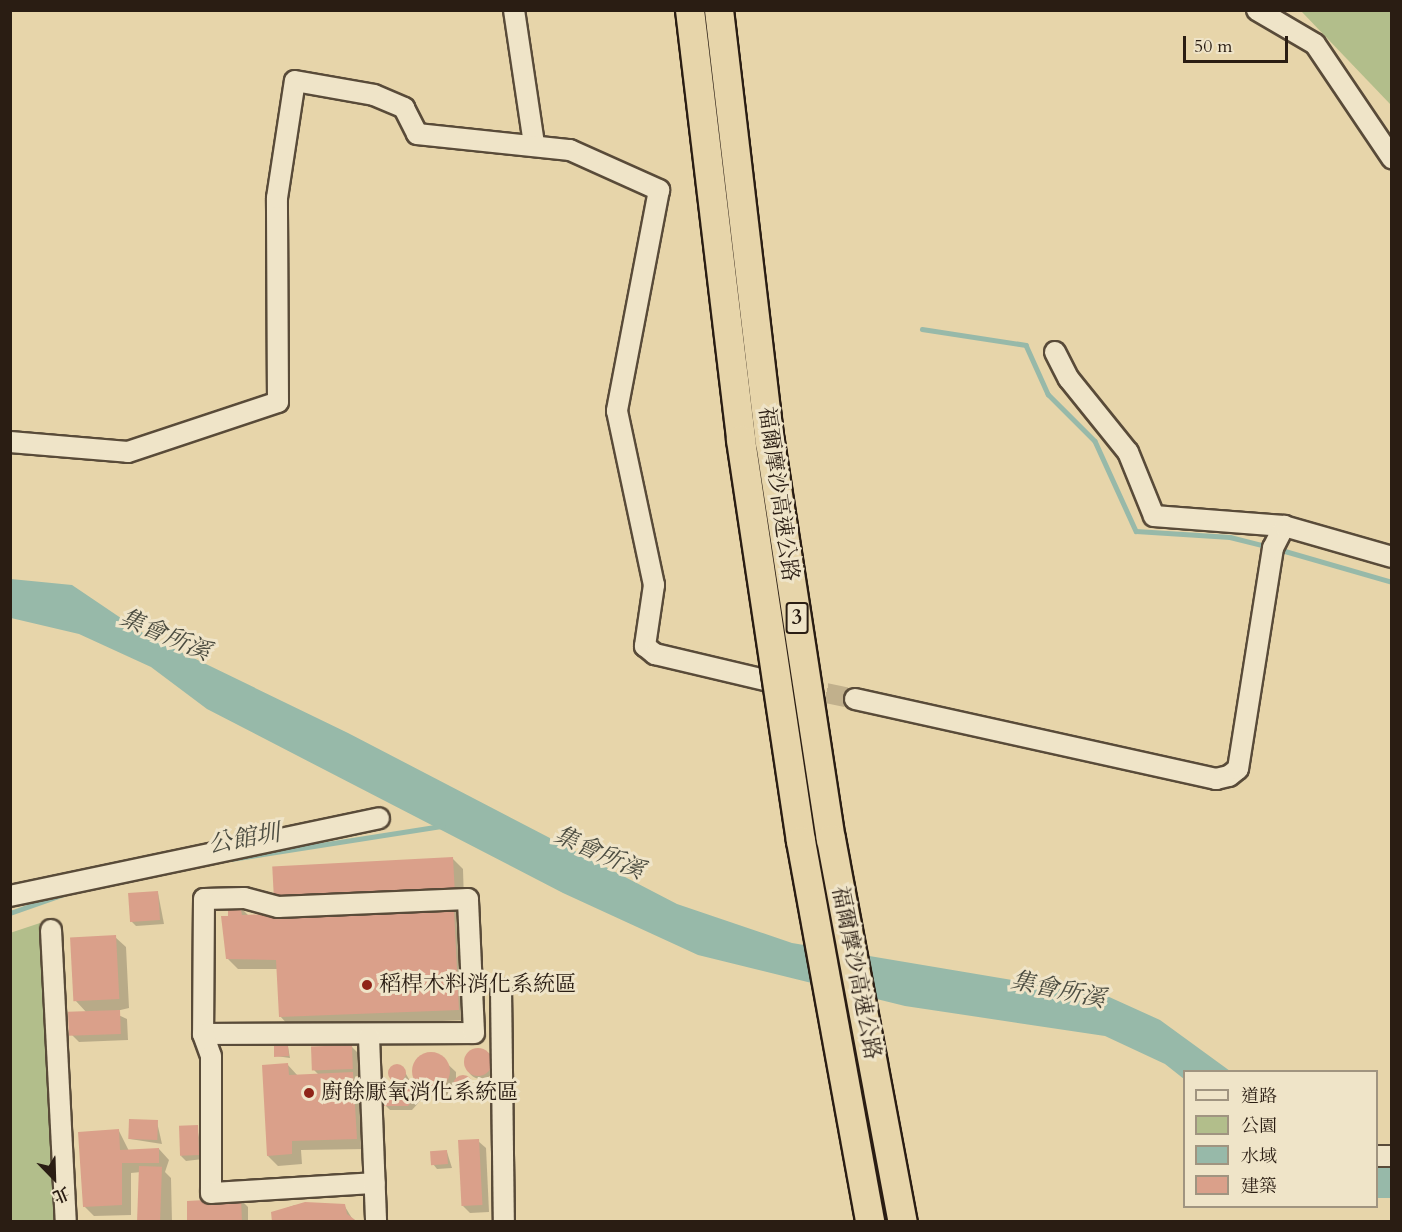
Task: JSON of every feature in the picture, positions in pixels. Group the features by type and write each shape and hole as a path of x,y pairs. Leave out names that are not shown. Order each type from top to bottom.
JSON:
{"highway":[{"name":"福爾摩沙高速公路","path":"690,10 741,440 801,841 870,1221"},
{"name":"福爾摩沙高速公路","path":"719,10 773,465 831,839 903,1221"}],"street":[{"path":"514,10 534,144"},
{"path":"1257,10 1315,44 1392,158"},
{"path":"10,442 128,452 173,441 278,402 277,198 295,81 374,94 404,108 417,134 534,144 570,150 659,190 617,411 654,585 645,646 655,654 782,684"},
{"path":"1055,352 1069,380 1128,452 1154,516 1299,526 1392,557"},
{"path":"855,699 1216,779 1229,776 1238,769 1273,548 1284,526"},
{"path":"10,896 380,818"},
{"path":"203,1034 369,1037 474,1033 468,899 278,907 244,898 204,899 203,1034 210,1056 212,1192 375,1183"},
{"path":"51,930 66,1221"},
{"path":"501,989 504,1221"},
{"path":"369,1037 376,1221"}],"green space":[{"path":"1301,11 1391,11 1391,105"},
{"path":"40,923 57,1221 11,1221 10,933"}],"water":[{"name":"集會所溪","path":"11,579 72,585 146,635 348,733 677,904 792,943 1107,996 1160,1020 1229,1070 1183,1070 1183,1078 1165,1064 1105,1036 905,1006 698,955 563,893 207,709 151,667 79,634 11,618"},
{"path":"1378,1158 1391,1158 1391,1198 1378,1198"}],"building":[{"path":"453,857 455,892 274,901 272,866"},
{"path":"158,891 160,920 130,922 128,893"},
{"name":"稻桿木料消化系統區","path":"240,905 242,915 454,909 459,1010 279,1017 276,960 226,959 221,916 228,916 228,907"},
{"path":"116,935 119,999 73,1001 70,937"},
{"path":"120,1010 121,1034 69,1036 68,1012"},
{"path":"352,1045 353,1069 312,1070 311,1046"},
{"path":"274,1046 288,1046 289,1056 274,1057"},
{"path":"478,1048 488,1052 492,1062 488,1072 478,1076 468,1072 464,1062 468,1052"},
{"path":"431,1052 444,1058 450,1071 444,1084 431,1090 418,1084 412,1071 418,1058"},
{"name":"廚餘厭氧消化系統區","path":"288,1063 289,1075 353,1072 357,1139 292,1141 292,1154 267,1156 262,1065"},
{"path":"393,1064 401,1064 406,1069 404,1080 393,1082 388,1077 388,1069"},
{"path":"463,1075 470,1078 473,1085 470,1092 463,1095 456,1092 453,1085 456,1078"},
{"path":"406,1084 417,1095 408,1106 384,1106 386,1085"},
{"path":"129,1119 158,1120 157,1140 128,1139"},
{"path":"198,1125 199,1155 180,1156 179,1126"},
{"path":"119,1129 120,1150 159,1148 159,1163 122,1163 122,1205 83,1207 78,1132"},
{"path":"479,1139 482,1205 461,1206 458,1140"},
{"path":"447,1150 448,1164 431,1165 430,1151"},
{"path":"139,1166 162,1167 160,1222 137,1222"},
{"path":"241,1198 242,1222 187,1222 187,1201"},
{"path":"305,1202 345,1204 347,1214 358,1222 272,1222 271,1212"}],"waterway":[{"path":"922,329 1026,345 1048,394 1095,441 1136,531 1230,537 1267,546"},
{"path":"1278,549 1392,582"},
{"name":"公館圳","path":"231,859 442,826"},
{"name":"公館圳","path":"10,913 64,894"}],"tunnel":[{"path":"797,687 855,699"}],"place":[{"name":"稻桿木料消化系統區","path":"367,985"},
{"name":"廚餘厭氧消化系統區","path":"309,1093"}]}
